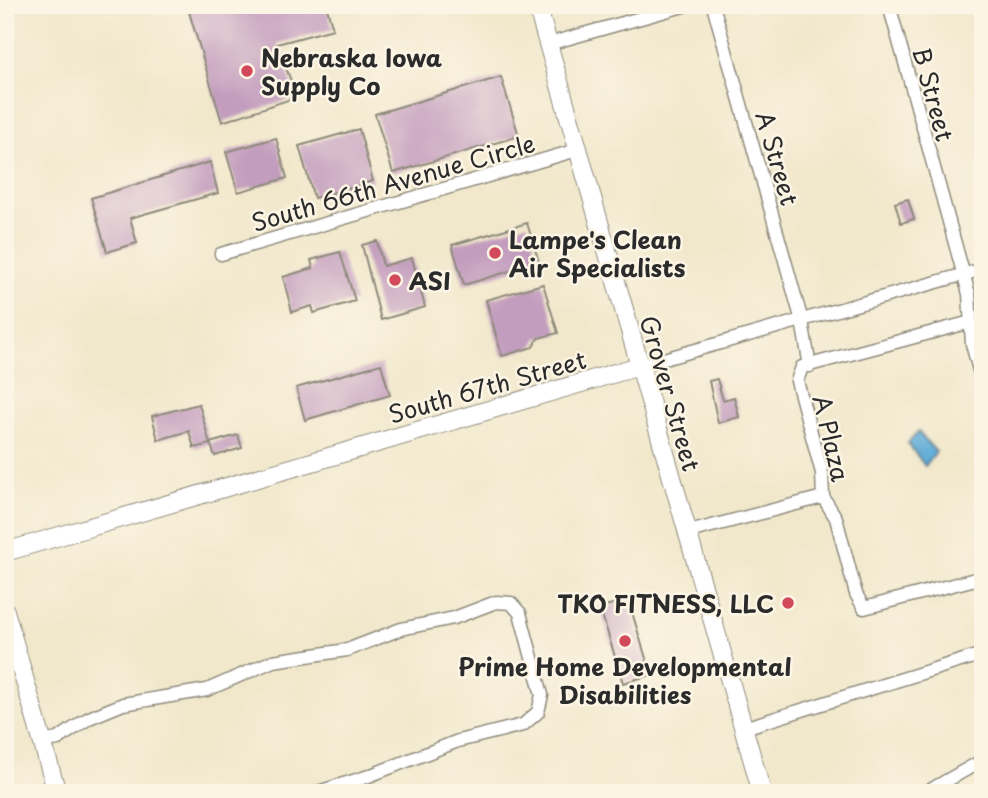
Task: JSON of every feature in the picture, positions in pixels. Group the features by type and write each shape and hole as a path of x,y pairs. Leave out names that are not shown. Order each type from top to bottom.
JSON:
{"street":[{"name":"Grover Street","path":"537,5 685,533 762,793"},
{"path":"548,44 687,5"},
{"name":"A Street","path":"713,5 802,321"},
{"name":"B Street","path":"889,5 969,294 972,344 982,380"},
{"name":"South 66th Avenue Circle","path":"221,254 577,150"},
{"name":"South 67th Street","path":"5,552 983,268"},
{"name":"A Plaza","path":"802,321 810,366 802,367 797,381 822,473 823,497 836,518 856,594 864,608 983,577"},
{"path":"810,366 971,322"},
{"path":"685,533 823,497"},
{"path":"42,742 58,739 89,718 123,704 207,690 273,661 347,650 401,629 454,618 496,601 511,603 520,612 542,695 540,706 531,721 458,741 366,777 314,793"},
{"path":"5,611 57,793"},
{"path":"744,728 983,654"},
{"path":"925,793 983,760"}],"water":[{"path":"918,432 936,452 925,466 908,443"}],"building":[{"name":"Nebraska Iowa Supply Co","path":"187,5 326,5 333,29 277,44 297,97 222,122"},
{"path":"501,77 519,136 393,173 375,114"},
{"path":"359,129 373,181 314,198 299,146"},
{"path":"276,138 287,178 238,192 226,152"},
{"path":"210,162 218,193 130,218 137,243 107,252 91,198"},
{"path":"908,199 914,219 901,223 895,203"},
{"name":"Lampe's Clean Air Specialists","path":"527,223 539,262 464,285 452,245"},
{"name":"ASI","path":"377,241 383,266 412,258 425,307 381,320 362,245"},
{"path":"340,252 355,301 314,313 312,306 292,312 283,277 313,268 311,260"},
{"path":"543,284 558,333 538,338 533,347 502,356 486,300"},
{"path":"381,364 390,395 305,420 296,388"},
{"path":"717,379 723,400 734,397 739,417 718,423 709,381"},
{"path":"199,404 210,444 194,448 189,431 158,440 152,416"},
{"path":"238,435 242,448 215,456 210,443"},
{"name":"Prime Home Developmental Disabilities","path":"628,599 651,675 623,683 600,608"}],"place":[{"name":"Nebraska Iowa Supply Co","path":"247,71"},
{"name":"Lampe's Clean Air Specialists","path":"495,253"},
{"name":"ASI","path":"395,280"},
{"name":"TKO FITNESS, LLC","path":"788,603"},
{"name":"Prime Home Developmental Disabilities","path":"625,641"}]}
